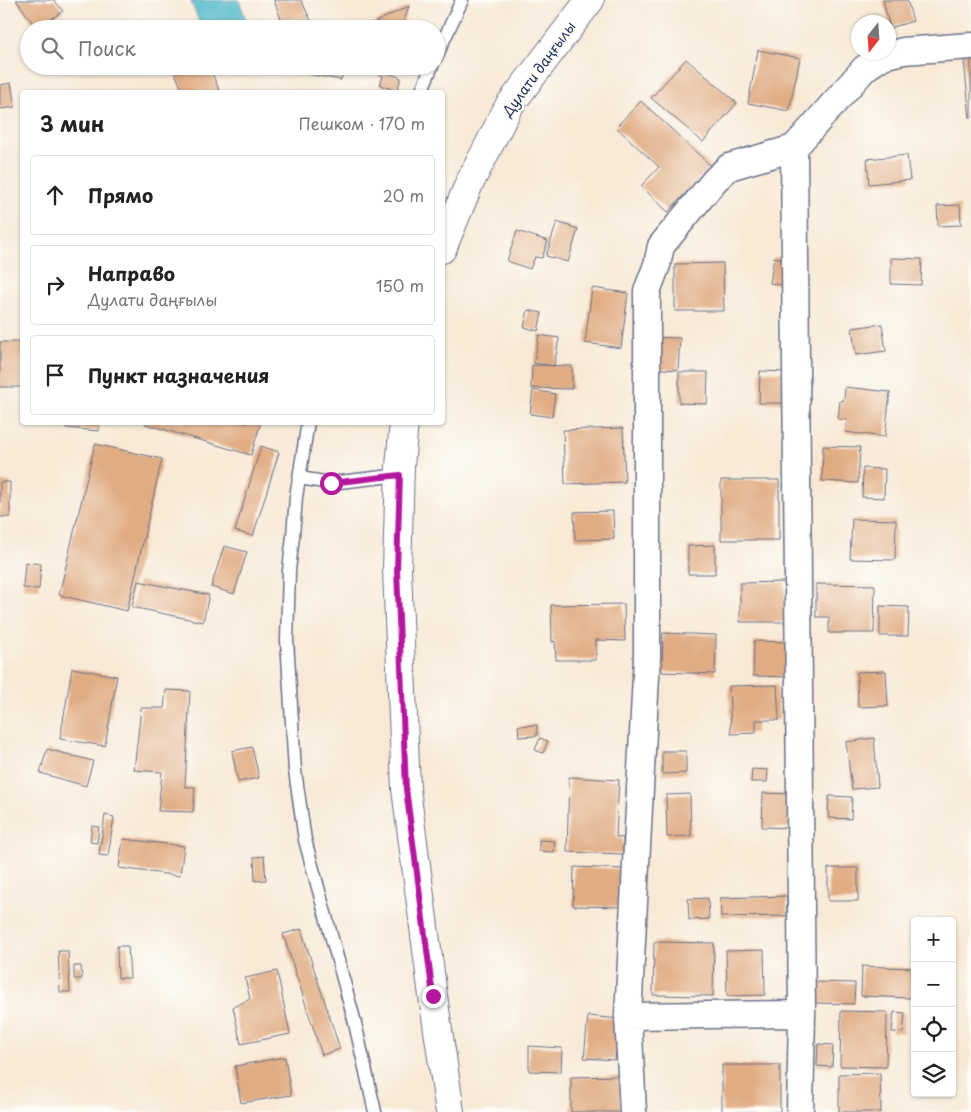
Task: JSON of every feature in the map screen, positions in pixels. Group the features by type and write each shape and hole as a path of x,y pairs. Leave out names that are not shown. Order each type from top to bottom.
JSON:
{"main road":[{"name":"Дулати даңғылы","path":"445,242 469,184 509,106 590,0"},
{"path":"404,425 397,570 406,789 450,1112"}],"street":[{"path":"633,1112 628,1016 647,657 647,291 657,265 661,246 698,199 729,167 794,148 865,68 883,56 903,51 971,46"},
{"path":"794,148 802,1014 800,1112"},
{"path":"628,1016 802,1014"}],"lane":[{"path":"445,37 462,0"},
{"path":"421,90 428,75"},
{"path":"308,425 299,478 289,570 287,640 295,771 305,840 354,1019 375,1112"},
{"path":"299,478 331,483 400,475"}],"water":[{"path":"239,0 246,20 198,20 191,1"}],"building":[{"path":"16,0 54,0 63,11 50,20 30,20"},
{"path":"274,0 301,0 311,20 281,20"},
{"path":"883,0 907,0 913,21 896,26 896,15 887,15"},
{"path":"409,6 404,20 380,20"},
{"path":"758,50 800,58 789,111 748,103"},
{"path":"971,51 971,118 970,118 963,52"},
{"path":"686,59 737,103 703,142 651,98"},
{"path":"176,75 213,75 219,90 182,90"},
{"path":"313,75 342,75 341,80"},
{"path":"380,75 394,75 401,78 397,90 380,85 383,76"},
{"path":"11,83 15,107 0,109 0,85"},
{"path":"641,101 711,166 668,212 641,186 659,167 616,127"},
{"path":"907,155 910,180 869,184 867,159"},
{"path":"960,205 961,225 938,226 937,206"},
{"path":"557,222 578,229 568,262 546,256"},
{"path":"517,231 548,241 542,258 535,257 530,269 507,261"},
{"path":"774,257 791,261 786,286 770,283"},
{"path":"891,258 922,259 921,285 891,284"},
{"path":"723,263 724,311 675,311 675,264"},
{"path":"592,288 628,293 621,348 585,343"},
{"path":"528,310 542,313 538,331 524,327"},
{"path":"882,324 886,351 856,355 852,328"},
{"path":"539,335 559,338 554,366 534,363"},
{"path":"650,337 680,338 678,370 649,368"},
{"path":"0,342 20,342 20,387 0,387"},
{"path":"532,365 572,366 572,389 531,388"},
{"path":"760,371 785,372 784,403 759,403"},
{"path":"679,372 708,372 707,404 679,403"},
{"path":"845,387 890,392 885,437 845,432 847,420 838,419 840,401 844,400"},
{"path":"533,390 555,394 552,417 530,414"},
{"path":"66,425 99,425 99,431 66,428"},
{"path":"148,425 260,425 251,455"},
{"path":"623,428 625,482 565,484 563,430"},
{"path":"95,444 162,459 127,611 59,595"},
{"path":"261,446 279,452 253,536 235,531"},
{"path":"823,446 860,447 858,483 822,481"},
{"path":"863,468 885,469 884,498 862,497"},
{"path":"721,480 779,480 779,540 721,540"},
{"path":"0,482 10,482 10,517 0,517"},
{"path":"613,511 614,539 575,540 574,512"},
{"path":"852,519 896,520 895,560 850,559"},
{"path":"715,545 715,574 688,574 688,546"},
{"path":"224,546 247,552 234,594 211,587"},
{"path":"25,562 41,564 39,589 23,588"},
{"path":"138,581 209,595 203,622 132,607"},
{"path":"785,582 785,622 740,622 740,583"},
{"path":"816,584 875,585 874,633 829,633 829,617 816,617"},
{"path":"624,604 625,641 596,640 596,660 556,660 555,641 552,642 551,605"},
{"path":"880,606 909,607 908,636 880,636"},
{"path":"663,633 716,635 715,674 662,672"},
{"path":"754,641 793,642 792,677 753,676"},
{"path":"72,668 117,676 105,746 60,739"},
{"path":"886,671 888,706 858,707 857,672"},
{"path":"777,685 779,720 756,720 756,733 731,734 729,686"},
{"path":"166,690 190,691 185,787 195,787 193,812 158,811 162,772 134,770 141,708 164,708"},
{"path":"537,725 537,736 519,737 518,726"},
{"path":"540,738 548,741 543,753 535,750"},
{"path":"874,738 878,787 852,789 846,742"},
{"path":"252,747 259,778 238,782 232,751"},
{"path":"47,749 93,761 86,786 40,773"},
{"path":"662,751 686,751 686,773 662,774"},
{"path":"752,769 768,770 767,782 751,782"},
{"path":"569,777 619,780 616,837 623,838 623,854 567,852"},
{"path":"763,793 791,794 789,828 762,827"},
{"path":"690,794 691,836 667,837 666,795"},
{"path":"829,796 852,797 851,819 828,818"},
{"path":"105,815 114,817 108,856 99,855"},
{"path":"92,826 99,827 97,843 90,842"},
{"path":"123,839 184,846 180,876 119,868"},
{"path":"539,840 555,841 554,852 539,851"},
{"path":"264,856 266,880 255,881 254,857"},
{"path":"574,867 625,869 624,907 573,906"},
{"path":"828,868 858,868 858,901 828,901"},
{"path":"787,896 787,916 721,917 720,898"},
{"path":"708,898 709,919 689,920 688,899"},
{"path":"301,929 340,1049 322,1055 283,934"},
{"path":"654,942 714,943 713,996 653,995"},
{"path":"117,946 128,946 130,978 118,978"},
{"path":"764,950 765,995 727,996 726,951"},
{"path":"58,951 68,951 70,992 60,992"},
{"path":"74,966 81,966 82,979 74,979"},
{"path":"862,966 911,968 911,998 861,996"},
{"path":"277,971 290,1034 241,1044 233,1007 250,999 245,978"},
{"path":"814,982 855,983 854,1004 814,1003"},
{"path":"841,1011 887,1012 886,1067 840,1066"},
{"path":"894,1012 905,1013 903,1033 892,1032"},
{"path":"588,1016 619,1019 615,1060 584,1058"},
{"path":"818,1044 833,1045 832,1067 817,1066"},
{"path":"529,1046 562,1048 561,1072 529,1071"},
{"path":"285,1057 291,1095 241,1103 235,1066"},
{"path":"722,1065 780,1065 780,1112 722,1112"},
{"path":"880,1073 881,1112 839,1112 839,1074"},
{"path":"620,1076 620,1112 571,1112 571,1077"}],"route":[{"path":"331,483 400,475 397,570 406,789 433,996"}]}
